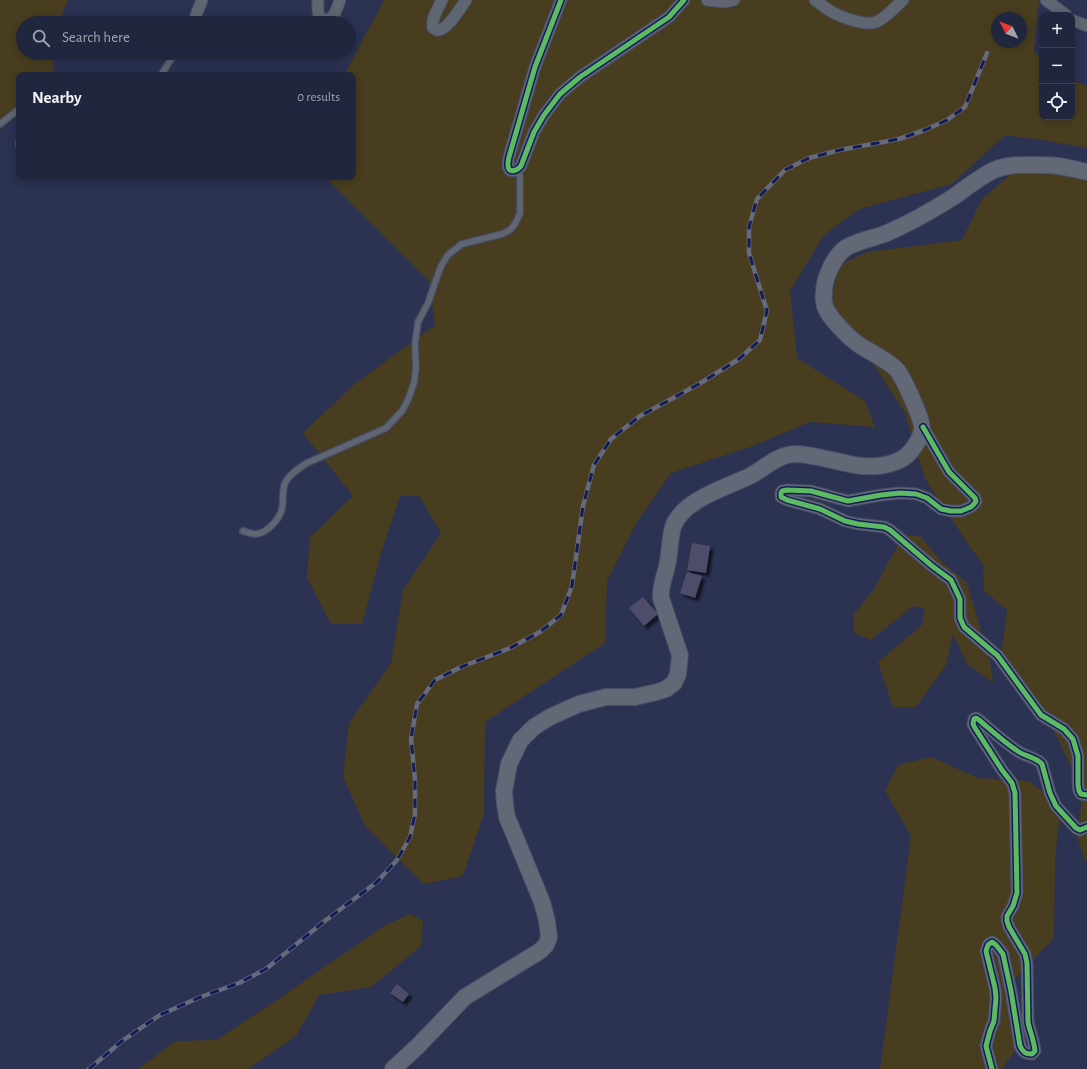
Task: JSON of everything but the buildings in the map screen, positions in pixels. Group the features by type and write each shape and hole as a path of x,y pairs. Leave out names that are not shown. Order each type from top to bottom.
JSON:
{"main road":[{"path":"393,1069 417,1047 465,997 540,951 546,945 549,937 542,902 507,817 504,791 509,764 520,741 534,727 550,718 579,704 606,697 635,696 657,692 666,689 674,683 678,674 680,655 661,598 661,584 667,566 674,526 680,515 688,506 699,499 754,474 768,464 782,457 795,454 851,465 877,466 894,463 903,458 910,453 918,442 923,427 907,388 898,371 890,364 855,342 836,323 826,308 824,292 826,279 832,264 838,256 844,249 887,233 942,205 980,178 995,170 1011,165 1057,166 1087,172"}],"street":[{"path":"195,16 202,0"},
{"path":"318,0 319,16"},
{"path":"333,16 340,0"},
{"path":"442,0 433,18 433,28 437,30 440,30 448,25 466,0"},
{"path":"561,0 535,67 509,157 509,169 514,171 519,169 534,132 544,115 560,94 580,77 669,17 684,0"},
{"path":"707,0 724,2 734,0"},
{"path":"816,0 834,13 869,24 882,19 903,0"},
{"path":"1046,0 1062,12"},
{"path":"1075,21 1087,26"},
{"path":"923,427 948,472 975,498 976,501 971,507 961,511 951,511 941,509 922,496 900,493 848,501 811,491 787,490 782,491 781,497 820,509 845,521 884,527 890,530 932,566 951,580 960,599 960,618 964,627 998,656 1041,715 1064,729 1073,740 1078,756 1079,791 1081,794 1087,795"},
{"path":"992,1069 986,1046 994,1021 996,998 986,951 988,945 992,942 1003,954 1020,1046 1026,1054 1032,1054 1035,1051 1035,1043 1029,1029 1028,1022 1027,963 1025,954 1007,921 1007,916 1013,906 1017,893 1018,881 1015,793 1012,783 975,728 973,724 974,719 976,718 979,720 1021,754 1039,760 1042,764 1050,793 1056,806 1076,828 1080,830 1087,827"}],"lane":[{"path":"163,72 171,60"},
{"path":"0,124 16,111"},
{"path":"243,531 254,534 265,531 277,520 282,510 285,483 296,469 386,428 402,411 414,383 416,368 415,344 418,322 428,303 441,266 448,255 462,244 502,234 510,230 515,224 520,212 519,169"}],"shaded area":[{"path":"0,0 68,0 61,16 16,16 16,60 53,60 54,72 16,72 16,116 0,130"},
{"path":"384,0 1039,0 1034,52 1039,56 1039,120 1075,120 1075,81 1087,86 1087,148 1005,135 952,184 859,209 824,235 790,291 797,358 865,401 875,427 810,422 753,446 671,473 637,522 607,581 605,643 485,722 484,813 463,876 424,884 365,826 343,777 349,723 391,663 403,590 441,533 419,496 400,496 382,550 362,624 331,624 307,578 310,537 353,496 303,433 351,387 435,325 429,281 328,180 356,180 356,72 346,72 352,60 356,60 356,52"},
{"path":"1044,171 1087,181 1087,861 1085,861 1077,836 1083,792 1053,729 1001,658 1007,610 984,591 983,564 925,479 905,413 862,347 829,305 840,265 867,252 962,240 982,199 1011,174"},
{"path":"903,535 920,536 942,562 967,583 990,662 993,683 967,664 953,634 946,665 916,707 893,707 878,662 922,625 925,609 913,606 871,640 854,633 854,614 874,589"},
{"path":"931,757 978,778 1029,781 1061,807 1055,858 1054,938 1012,982 1025,1036 1002,1069 880,1069 911,836 885,791 898,765"},
{"path":"410,914 423,921 421,946 371,987 319,995 296,1036 248,1069 138,1069 175,1041 216,1040 384,926"}],"railway":[{"path":"89,1069 122,1041 160,1015 198,998 239,983 266,969 326,920 377,882 397,860 410,837 415,814 415,780 411,739 417,704 435,680 461,667 510,648 540,632 561,615 572,586 583,506 594,465 611,439 640,416 699,384 739,359 760,340 767,311 749,253 749,227 757,199 785,170 809,158 840,150 899,139 925,130 947,120 965,107 987,53"}],"cycle path":[{"path":"561,0 535,67 508,159 508,168 511,171 521,166 534,132 544,115 560,94 580,77 669,17 684,0"},
{"path":"923,427 949,472 975,498 976,501 971,507 961,511 951,511 941,509 927,498 916,494 900,493 848,501 811,491 787,490 782,491 781,497 820,509 845,521 884,527 890,530 932,566 951,580 960,599 960,618 964,627 998,656 1041,715 1064,729 1073,739 1078,756 1079,791 1081,794 1087,795"},
{"path":"992,1069 986,1046 994,1021 996,998 986,951 988,945 992,942 1003,954 1020,1046 1026,1053 1032,1054 1035,1051 1028,1022 1027,963 1025,954 1007,921 1007,916 1013,906 1017,893 1015,793 1012,783 975,728 973,724 974,719 976,718 979,720 1019,752 1040,762 1056,806 1076,828 1080,830 1087,827"}]}
